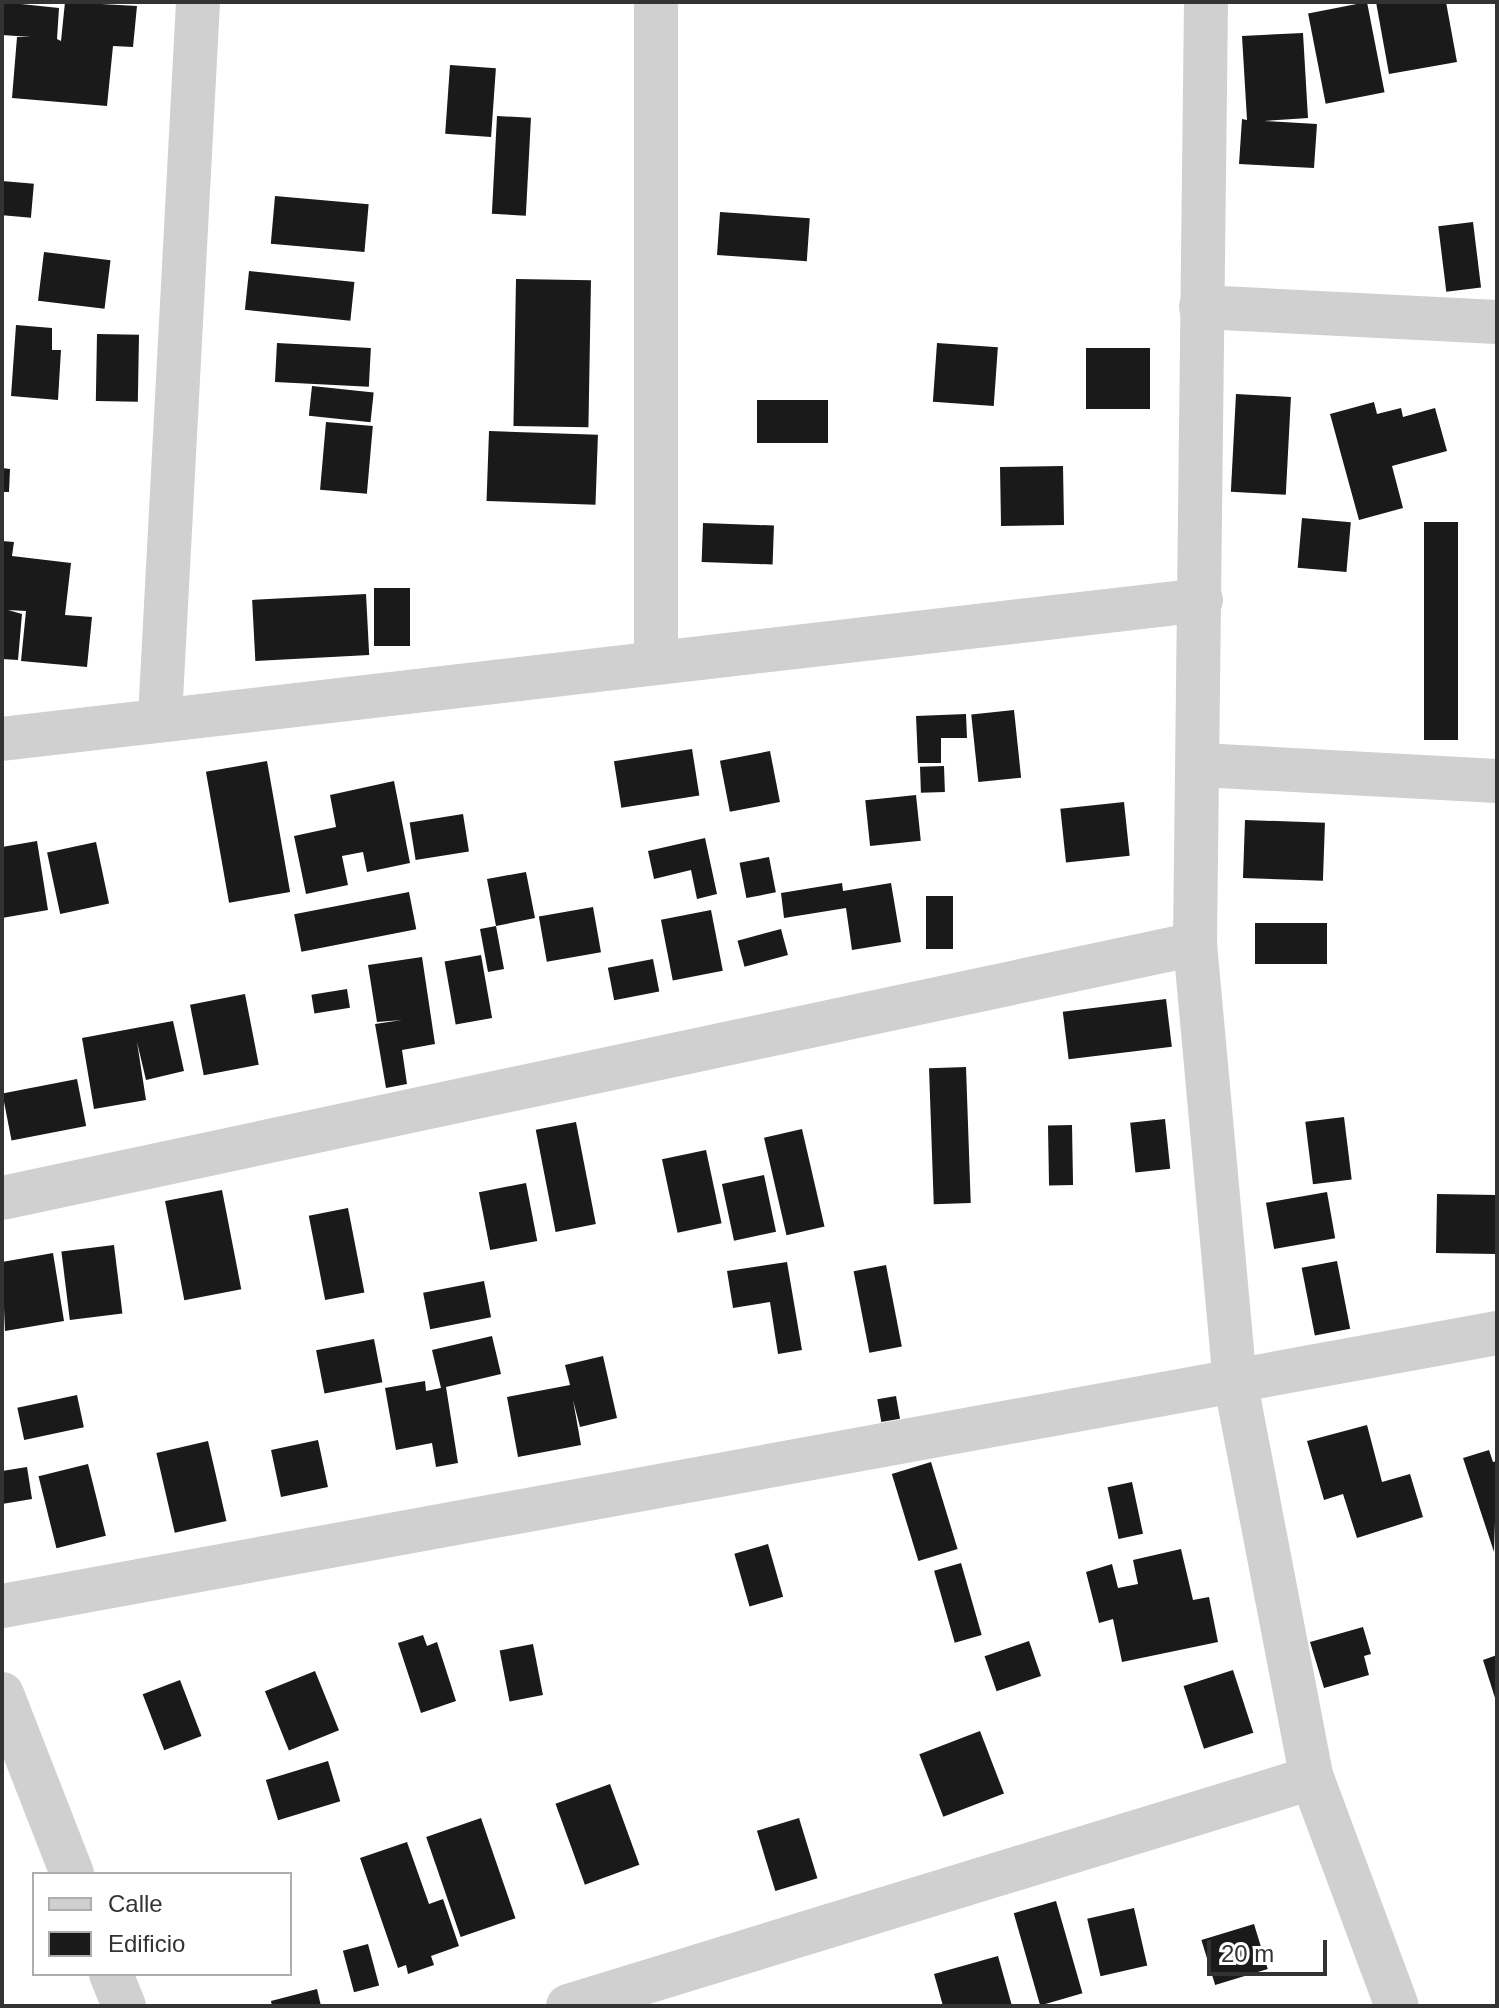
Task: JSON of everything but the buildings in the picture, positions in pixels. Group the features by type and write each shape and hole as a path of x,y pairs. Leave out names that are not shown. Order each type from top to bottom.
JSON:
{"street":[{"path":"160,718 198,2"},
{"path":"656,2 656,662"},
{"path":"1206,2 1201,307 1201,765 1195,944 1235,1380 1312,1778 1397,2006"},
{"path":"1201,307 1497,322"},
{"path":"2,739 160,718 1201,600"},
{"path":"1201,765 1497,781"},
{"path":"2,1198 1195,944"},
{"path":"2,1606 1497,1333"},
{"path":"2,1694 71,1872"},
{"path":"568,2006 670,1992 1312,1778"},
{"path":"112,1976 124,2006"}]}
